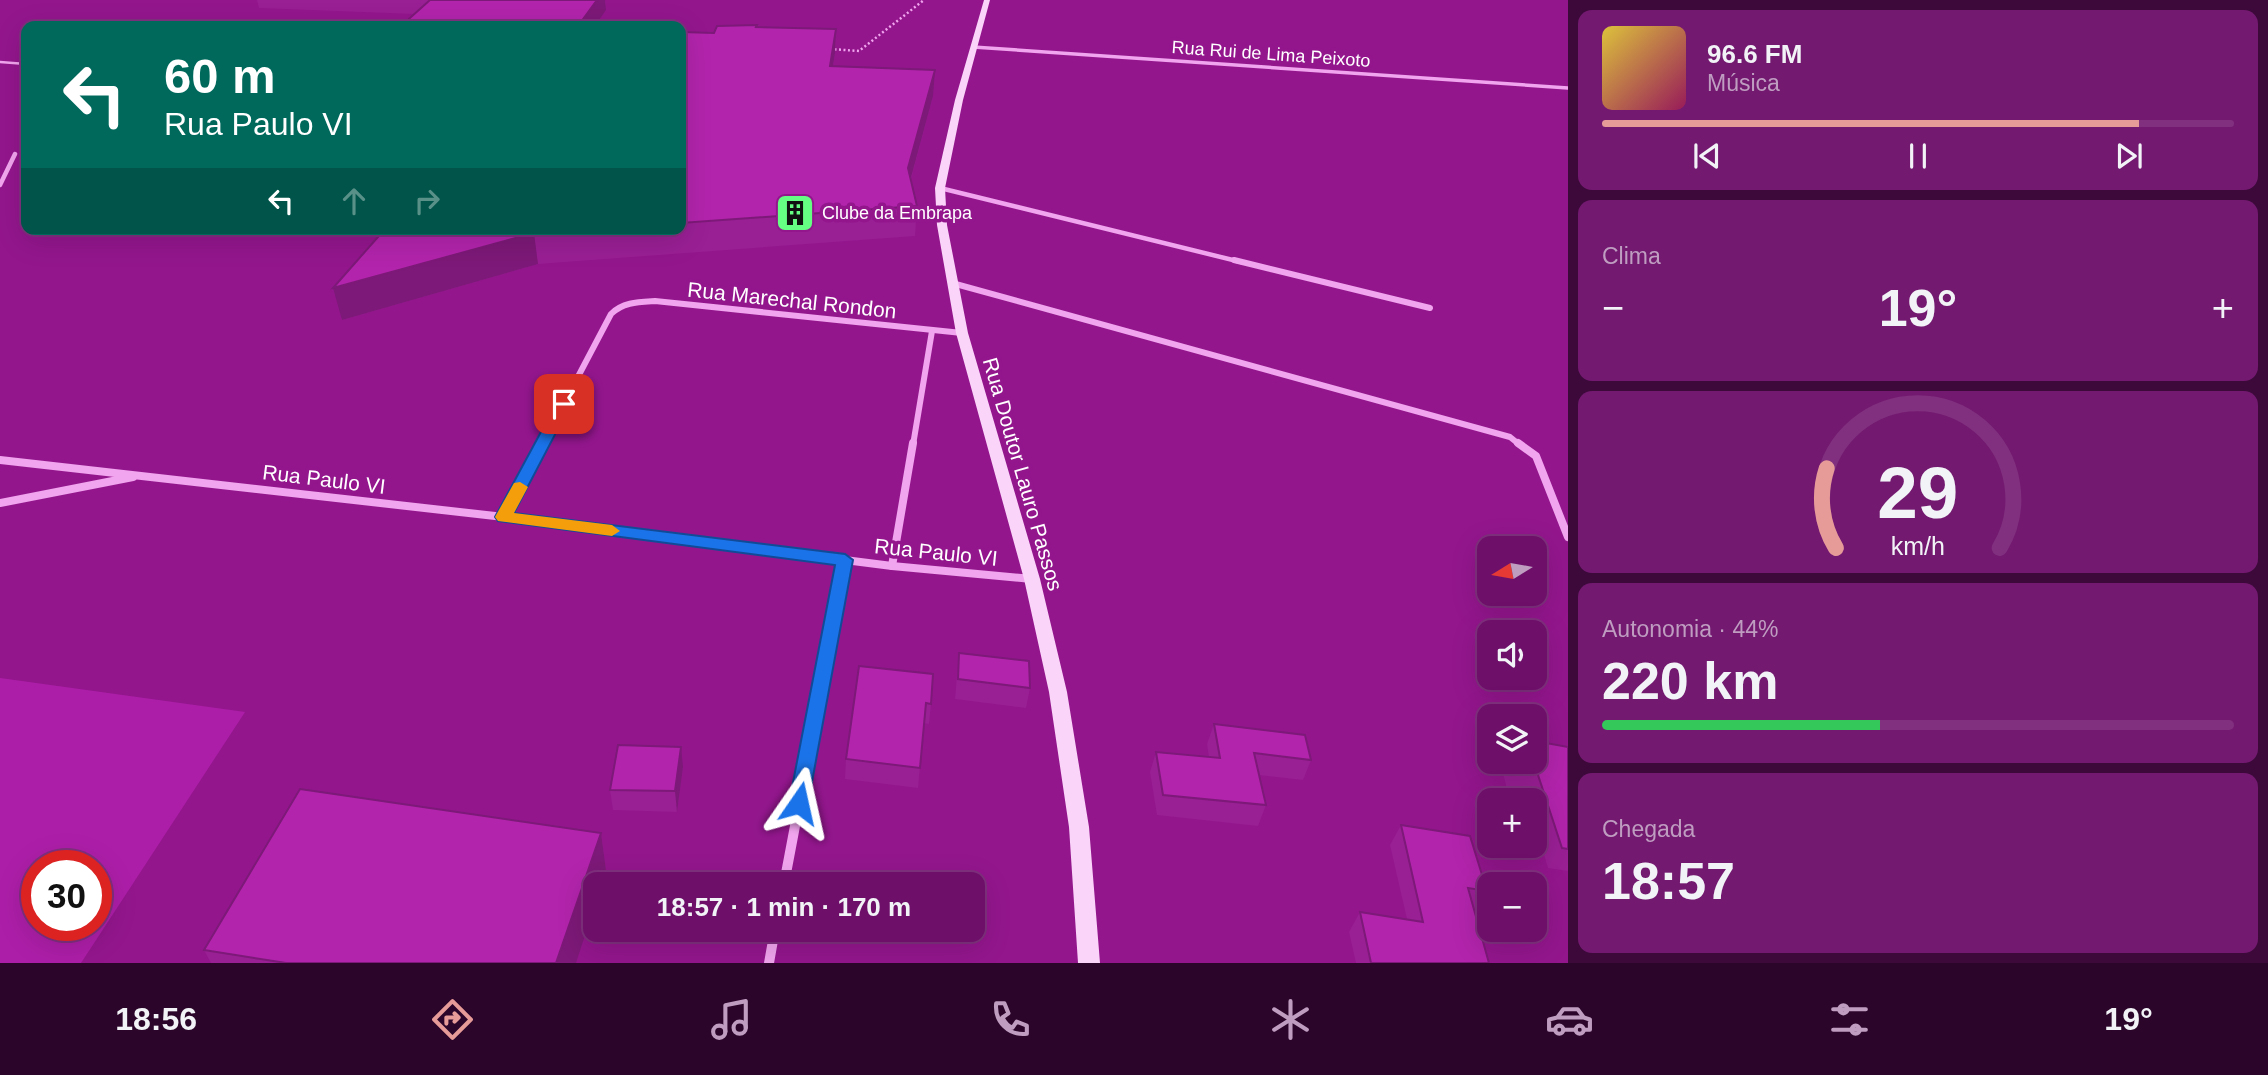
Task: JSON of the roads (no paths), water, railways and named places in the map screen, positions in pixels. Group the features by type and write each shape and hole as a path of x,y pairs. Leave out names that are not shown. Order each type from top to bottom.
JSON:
{"main road":[{"name":"Rua Doutor Lauro Passos","path":"987,0 973,47 940,188 943,236 962,333 1032,579 1058,692 1079,827 1089,963"}],"street":[{"name":"Rua Rui de Lima Peixoto","path":"973,47 1568,88"},
{"path":"0,185 15,153"},
{"path":"940,188 1430,308"},
{"path":"952,283 1491,430 1521,443 1536,456 1568,537"},
{"name":"Rua Marechal Rondon","path":"504,517 611,314 618,307 656,301 962,333"},
{"path":"892,566 932,331"},
{"name":"Rua Paulo VI","path":"0,460 504,517 892,566 1032,579"},
{"name":"Rua Paulo VI","path":"0,503 141,475"},
{"path":"786,872 845,560"},
{"path":"769,963 773,942"}],"lane":[{"path":"0,62 21,64"}],"place":[{"name":"Clube da Embrapa","path":"795,213"}]}
